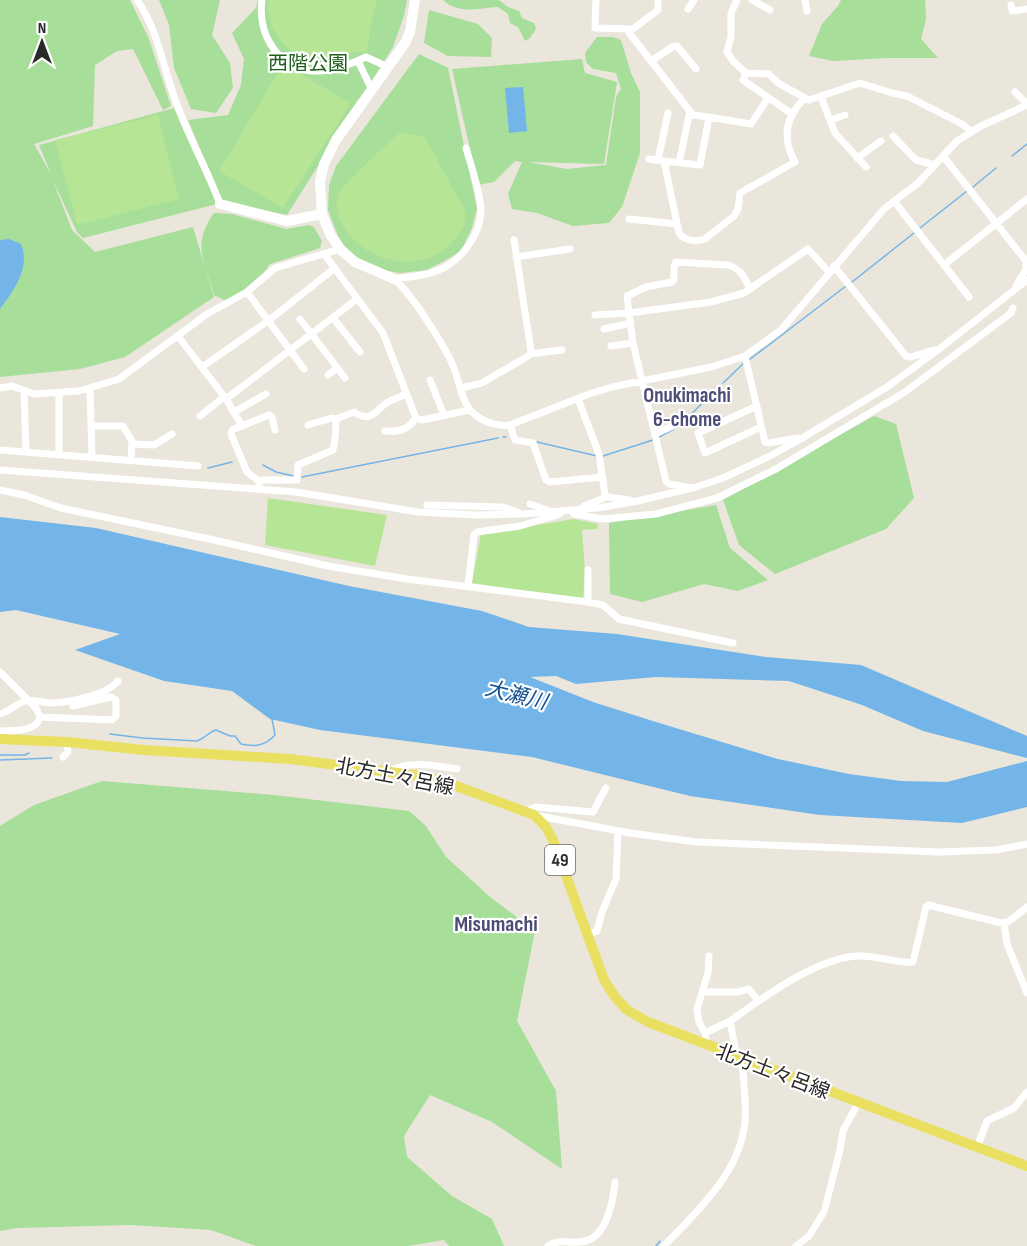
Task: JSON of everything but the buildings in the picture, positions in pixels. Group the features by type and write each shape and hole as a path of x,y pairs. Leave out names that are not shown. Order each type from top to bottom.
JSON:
{"main road":[{"name":"北方土々呂線","path":"0,739 290,759 390,772 443,781 530,813 546,827 553,840 604,980 627,1010 648,1022 738,1058 1027,1166"}],"street":[{"path":"137,0 144,9 178,109 220,204 287,221 322,214"},
{"path":"262,0 260,15 267,41 276,53 287,61 300,68 315,71 329,70 366,57 388,68"},
{"path":"415,0 410,32 405,43 336,140 324,164 320,182 322,214 330,234 340,249 355,262 394,279 403,286 453,366 470,410 496,425 510,425 612,387 711,367 745,357 781,330 884,209 918,183 957,141 971,131 1027,104 1015,92"},
{"path":"324,164 342,143 405,56 416,35 422,0"},
{"path":"596,0 595,28 627,30 633,29 658,10 658,0"},
{"path":"688,9 694,0"},
{"path":"737,0 731,13 731,37 727,51 728,55 746,73 769,74 778,83 809,100 821,98 860,83 869,84 907,96 962,124 971,131"},
{"path":"752,0 770,10"},
{"path":"805,0 807,12"},
{"path":"1011,5 1012,11 1027,9"},
{"path":"627,30 693,115 751,124 768,98"},
{"path":"651,61 674,45 696,69"},
{"path":"358,61 372,90"},
{"path":"746,73 743,80 792,114"},
{"path":"821,98 836,133 866,167"},
{"path":"668,113 661,161 681,237 700,241 734,216 738,209 740,193 795,162 787,148 789,120 804,99"},
{"path":"679,163 690,111"},
{"path":"830,120 845,115"},
{"path":"649,159 700,165 709,117"},
{"path":"893,136 916,160 935,165"},
{"path":"857,158 881,141"},
{"path":"394,279 439,270 456,260 469,244 477,229 481,211 466,148"},
{"path":"943,156 1022,255 1027,265 1014,291"},
{"path":"944,265 1027,199"},
{"path":"894,201 969,297"},
{"path":"629,219 677,224"},
{"path":"514,240 530,354"},
{"path":"0,388 12,386 34,394 58,393 90,389 120,379 207,314 247,291 275,268 340,249"},
{"path":"516,257 570,249"},
{"path":"595,315 711,302 744,293 807,249 832,269 906,356 911,357 938,350"},
{"path":"324,254 383,333 416,418 422,420 470,410"},
{"path":"693,488 669,484 666,481 633,343 627,296 646,286 672,282 676,262 735,267 740,270 750,289"},
{"path":"202,368 268,321 335,268"},
{"path":"0,470 259,485 418,512 523,514 582,510 638,501 693,488 746,468 804,437 887,387 1027,280"},
{"path":"247,291 304,369"},
{"path":"200,416 357,299"},
{"path":"572,511 574,514 603,519 656,514 717,498 776,469 905,392 1011,313 1013,308"},
{"path":"333,318 360,352"},
{"path":"300,319 345,378"},
{"path":"604,329 631,323"},
{"path":"178,336 225,398 242,426"},
{"path":"610,346 633,343"},
{"path":"461,388 482,383 530,354 562,350"},
{"path":"745,357 765,441 769,443 804,437"},
{"path":"328,375 337,368"},
{"path":"430,380 444,415"},
{"path":"90,389 92,457"},
{"path":"24,391 26,452"},
{"path":"58,393 59,455"},
{"path":"234,412 266,394"},
{"path":"308,425 332,418 336,419 354,412 362,416 376,413 385,403 406,394"},
{"path":"578,399 599,454 605,495 604,498 584,506 582,510"},
{"path":"757,406 698,433 705,453 761,427"},
{"path":"259,485 247,472 231,434 232,430 269,415 272,417 275,430"},
{"path":"385,431 396,432 408,428 416,418"},
{"path":"259,485 297,480 298,465 334,449 336,419"},
{"path":"656,434 679,423"},
{"path":"510,425 515,440 533,443 546,480 550,482 603,477"},
{"path":"91,426 123,426 132,444 131,460"},
{"path":"132,444 154,445 172,434"},
{"path":"0,450 198,466"},
{"path":"0,490 24,495 61,508 328,566 603,605 619,619 733,643"},
{"path":"605,495 638,501"},
{"path":"530,504 558,512"},
{"path":"427,505 502,507 523,514"},
{"path":"468,586 474,535 477,531 520,526 560,516 558,512"},
{"path":"588,570 588,602"},
{"path":"0,672 36,708 40,717"},
{"path":"0,714 27,700 52,703 81,698 113,687 117,681"},
{"path":"40,717 112,720 116,716 116,700 111,698 73,706"},
{"path":"0,731 28,729 36,725 40,717"},
{"path":"63,757 68,752 67,742"},
{"path":"390,772 397,766 413,765 457,769"},
{"path":"530,813 536,807 593,812 606,788"},
{"path":"530,813 618,831 697,842 908,851 996,850 1027,844"},
{"path":"587,935 597,931 602,912 615,883 618,831"},
{"path":"705,1033 730,1021 798,977 841,957 879,956 914,962 928,905 1004,923 1027,907"},
{"path":"1004,923 1011,955 1027,993"},
{"path":"706,1045 705,1033 697,1015 697,1009 708,973 709,956"},
{"path":"703,992 737,992 749,989 758,1001"},
{"path":"664,1246 717,1188 738,1154 745,1127 738,1058 730,1021"},
{"path":"977,1148 987,1121 1014,1108 1027,1092"},
{"path":"796,1246 809,1236 824,1212 843,1131 858,1103"},
{"path":"548,1246 562,1240 586,1242 600,1231 606,1221 615,1182"}],"green space":[{"path":"0,0 130,0 149,39 171,106 163,110 133,49 117,51 95,65 93,126 34,144 51,174 39,145 174,108 217,204 83,238 77,232 52,178 72,230 95,252 193,227 214,297 125,357 80,369 0,377"},
{"path":"159,0 220,0 212,35 230,63 233,88 216,113 191,109 174,68 169,25"},
{"name":"西階公園","path":"258,0 407,0 393,47 287,215 222,201 188,120 228,115 241,85 244,59 232,33 256,8"},
{"path":"269,0 377,0 367,52 355,52 326,59 302,56 283,43 276,34 271,24"},
{"path":"443,0 499,0 519,11 522,18 534,23 536,29 525,41 518,27 510,23 508,14 498,7 463,9 449,5"},
{"path":"841,0 925,0 926,19 921,39 938,58 833,61 809,56 822,24"},
{"path":"429,10 478,24 492,38 491,57 448,56 424,43"},
{"path":"597,37 613,37 621,40 631,73 640,92 640,153 622,207 609,223 573,226 537,213 512,209 508,194 522,162 515,161 494,182 478,185 452,69 582,59 585,73 617,82 604,164 528,162 567,169 606,165 616,97 621,89 616,73 593,69 586,62 585,53"},
{"name":"西階公園","path":"419,54 448,68 477,209 472,228 461,251 427,270 400,273 382,270 350,254 338,236 328,210 329,185 336,166"},
{"path":"283,64 351,103 283,208 219,171"},
{"path":"158,115 179,199 77,225 55,140"},
{"path":"400,132 425,137 465,212 464,224 460,233 444,250 430,258 414,261 398,261 368,251 344,228 337,206 339,193 343,188"},
{"path":"214,213 232,214 286,229 309,225 314,227 322,241 320,248 270,264 237,296 226,301 214,295 202,254 203,235"},
{"path":"874,416 896,424 914,498 886,529 775,574 739,545 723,500"},
{"path":"268,498 387,515 375,566 265,545"},
{"path":"716,505 730,548 768,580 738,591 704,584 642,602 610,594 609,523"},
{"path":"574,519 598,524 597,529 582,530 585,572 583,600 472,583 481,534"},
{"path":"102,781 274,795 409,811 426,826 446,857 489,896 535,931 517,1021 556,1091 562,1169 492,1122 430,1095 404,1136 407,1157 452,1196 492,1219 504,1246 449,1246 444,1240 408,1246 256,1246 211,1230 130,1225 17,1228 0,1231 0,826 34,805"}],"water":[{"path":"523,87 527,131 509,133 505,88"},
{"path":"9,239 21,244 24,262 19,279 0,309 0,240"},
{"name":"大瀬川","path":"0,517 96,528 349,586 482,611 529,627 617,634 766,657 861,665 1027,736 1027,758 923,731 862,705 789,681 656,677 576,684 556,676 530,677 593,702 656,722 778,759 849,774 901,781 947,782 1027,761 1027,807 962,823 820,815 690,796 532,757 320,730 270,719 232,691 164,681 75,650 120,634 16,610 0,612"}],"waterway":[{"path":"1012,156 1027,144"},
{"path":"973,187 996,168"},
{"path":"920,228 967,191"},
{"path":"852,282 914,233"},
{"path":"749,360 846,286"},
{"path":"723,383 744,363"},
{"path":"682,423 717,389"},
{"path":"659,437 674,429"},
{"path":"302,477 498,438"},
{"path":"603,456 653,440"},
{"path":"537,442 597,456"},
{"path":"208,468 232,462"},
{"path":"263,465 276,472 294,476"},
{"path":"110,734 197,741 216,730 235,736 241,744 255,745 264,743 275,735 272,719"},
{"path":"0,755 29,753"},
{"path":"0,760 52,758"},
{"path":"656,1246 660,1241"}],"district":[{"name":"Onukimachi 6-chome","path":"687,407"},
{"name":"Misumachi","path":"496,923"}]}
